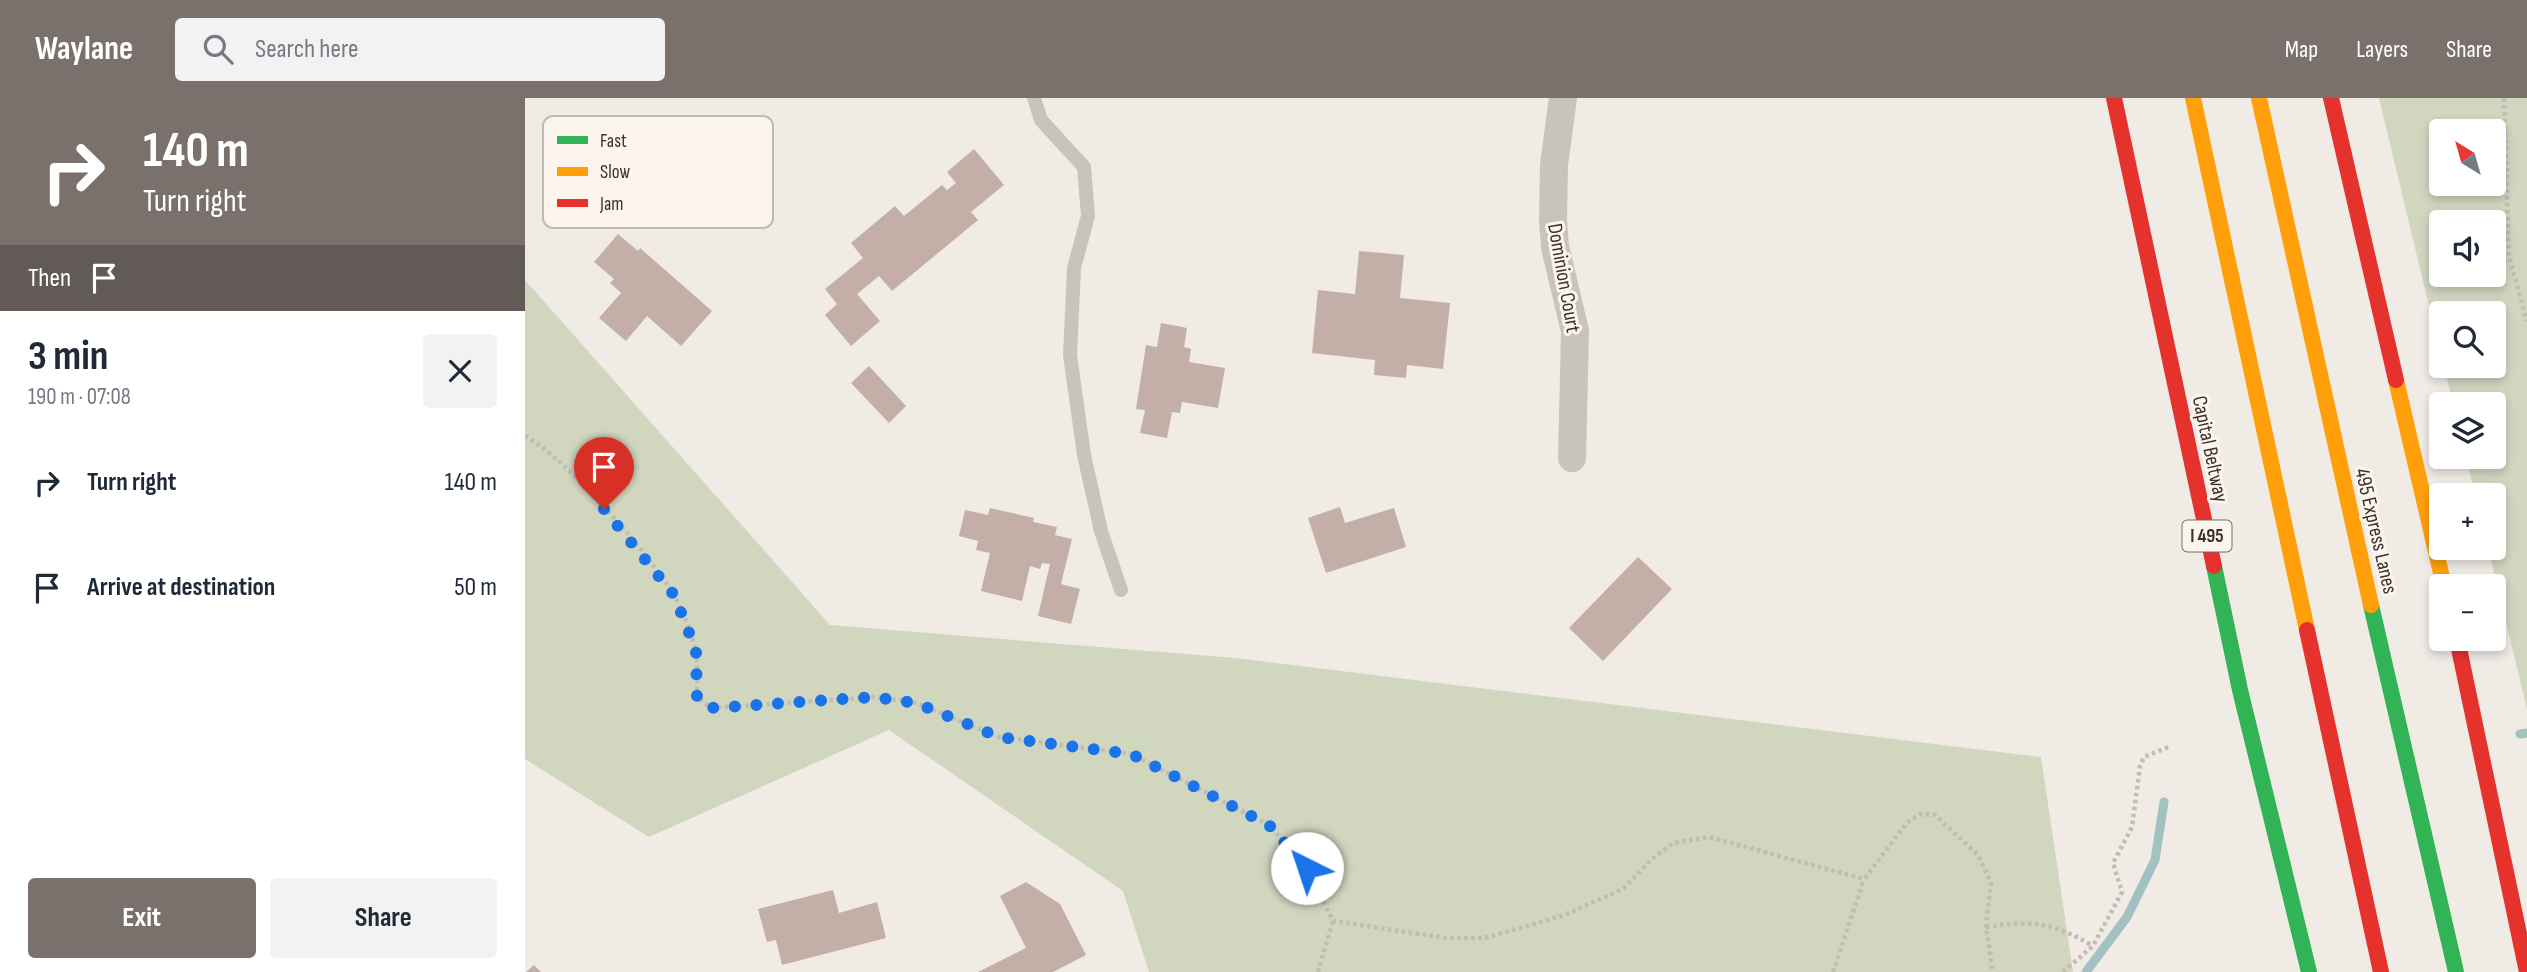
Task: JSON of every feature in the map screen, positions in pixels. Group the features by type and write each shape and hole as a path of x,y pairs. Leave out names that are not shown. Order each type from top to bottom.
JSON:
{"highway":[{"name":"Capital Beltway","path":"2113,98 2240,690 2309,972"},
{"path":"2193,98 2381,972"},
{"name":"495 Express Lanes","path":"2259,98 2317,371 2456,972"},
{"path":"2331,98 2441,574"},
{"path":"2460,651 2527,972"}],"street":[{"name":"Dominion Court","path":"1563,98 1554,165 1553,220 1555,247 1575,331 1572,458"}],"lane":[{"path":"1034,98 1041,120 1084,167 1089,216 1073,268 1070,355 1084,455 1101,531 1121,590"}],"path":[{"path":"2504,98 2509,257 2527,321"},
{"path":"525,436 539,443 569,471 639,548 674,595 696,650 697,698 711,708 874,697 916,703 999,737 1131,754 1269,825 1307,868 1333,921 1318,972"},
{"path":"2063,972 2093,946 2122,892 2113,863 2132,827 2140,766 2144,757 2171,746"},
{"path":"1833,972 1864,879 1907,823 1920,814 1935,815 1978,855 1991,882 1986,927 1993,972"},
{"path":"1333,921 1446,938 1485,938 1562,916 1623,889 1651,860 1673,844 1709,837 1864,879"},
{"path":"1986,927 2023,921 2054,925 2093,946"}],"green space":[{"path":"2379,98 2527,98 2527,709 2506,622 2506,574 2494,574 2491,560 2506,560 2506,483 2472,483 2469,469 2506,469 2506,392 2450,392 2447,378 2506,378 2506,301 2429,301 2429,306"},
{"path":"525,280 830,625 1235,658 2041,757 2073,972 1149,972 1123,891 889,730 649,837 525,759"}],"building":[{"path":"974,149 1004,185 971,212 978,220 892,291 879,276 857,294 880,321 851,346 825,315 837,304 825,289 863,258 851,243 895,206 904,216 942,185 947,190 956,183 947,172"},
{"path":"618,234 638,251 640,248 712,311 681,346 647,316 626,341 599,318 621,293 610,283 614,279 594,262"},
{"path":"1359,251 1404,255 1400,298 1450,303 1443,369 1407,365 1406,378 1374,375 1375,360 1312,353 1318,290 1355,294"},
{"path":"1161,323 1187,328 1184,347 1191,349 1189,362 1225,368 1218,408 1182,402 1180,413 1172,412 1167,438 1140,433 1145,410 1136,409 1146,345 1157,347"},
{"path":"869,366 906,406 889,423 851,383"},
{"path":"1340,507 1345,523 1394,508 1406,547 1326,573 1308,518"},
{"path":"990,508 1034,518 1033,522 1057,527 1055,535 1072,539 1061,584 1080,589 1071,624 1038,616 1050,564 1042,563 1040,569 1030,566 1022,601 981,591 990,553 976,550 978,541 959,536 965,510 988,515"},
{"path":"1638,557 1672,589 1603,661 1569,628"},
{"path":"1026,882 1060,904 1086,955 1053,972 978,972 1026,948 1000,896"},
{"path":"833,890 839,913 877,902 886,938 782,965 776,940 767,942 758,909"},
{"path":"534,965 541,972 526,972"}],"waterway":[{"path":"2520,734 2527,733"},
{"path":"2086,972 2127,917 2155,860 2164,802"}],"traffic: fast":[{"path":"2214,566 2240,690 2309,972"},
{"path":"2371,605 2456,972"}],"traffic: slow":[{"path":"2193,98 2307,630"},
{"path":"2259,98 2371,605"},
{"path":"2396,380 2441,574"}],"traffic: jam":[{"path":"2114,98 2214,566"},
{"path":"2331,98 2396,380"},
{"path":"2307,630 2381,972"},
{"path":"2460,651 2527,972"}],"route":[{"path":"604,509 639,548 674,595 696,650 697,698 711,708 874,697 916,703 999,737 1131,754 1269,825 1307,868"}]}
